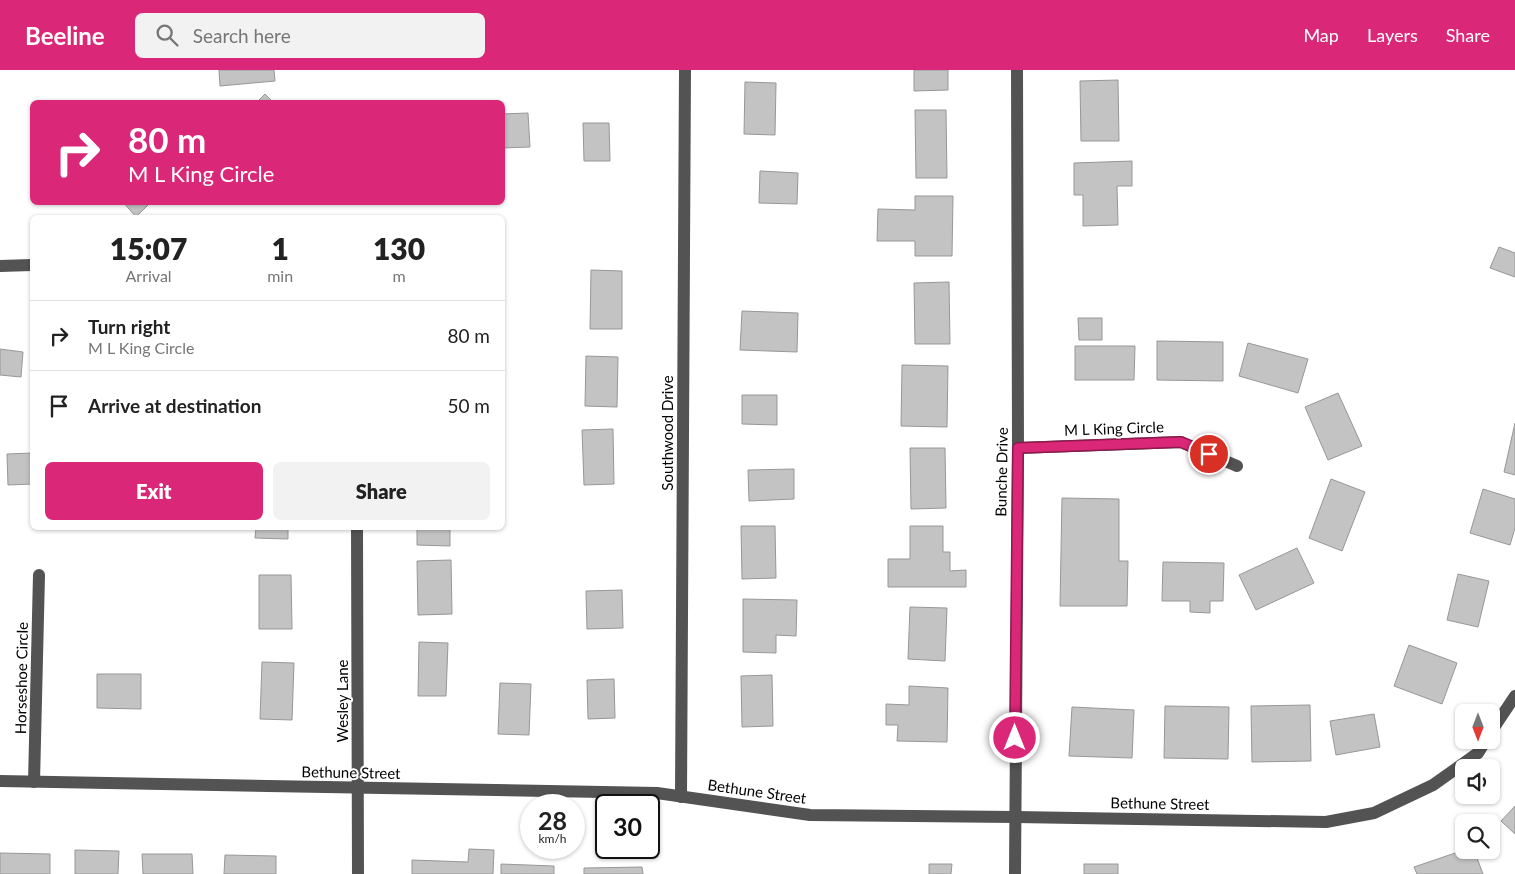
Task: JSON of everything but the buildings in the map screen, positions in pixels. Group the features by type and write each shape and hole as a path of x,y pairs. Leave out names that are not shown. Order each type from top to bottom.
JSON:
{"street":[{"name":"Southwood Drive","path":"681,796 685,70"},
{"name":"Bunche Drive","path":"1015,874 1018,448 1017,70"},
{"path":"0,266 30,265"},
{"name":"M L King Circle","path":"1018,448 1181,442 1237,466"},
{"name":"Wesley Lane","path":"357,530 358,874"},
{"name":"Horseshoe Circle","path":"34,782 39,575"},
{"path":"1500,718 1515,696"},
{"name":"Bethune Street","path":"0,781 657,793 810,815 1326,822 1374,813 1433,785 1478,753 1480,749"}],"route":[{"path":"1015,738 1018,448 1181,442 1209,454"}]}
